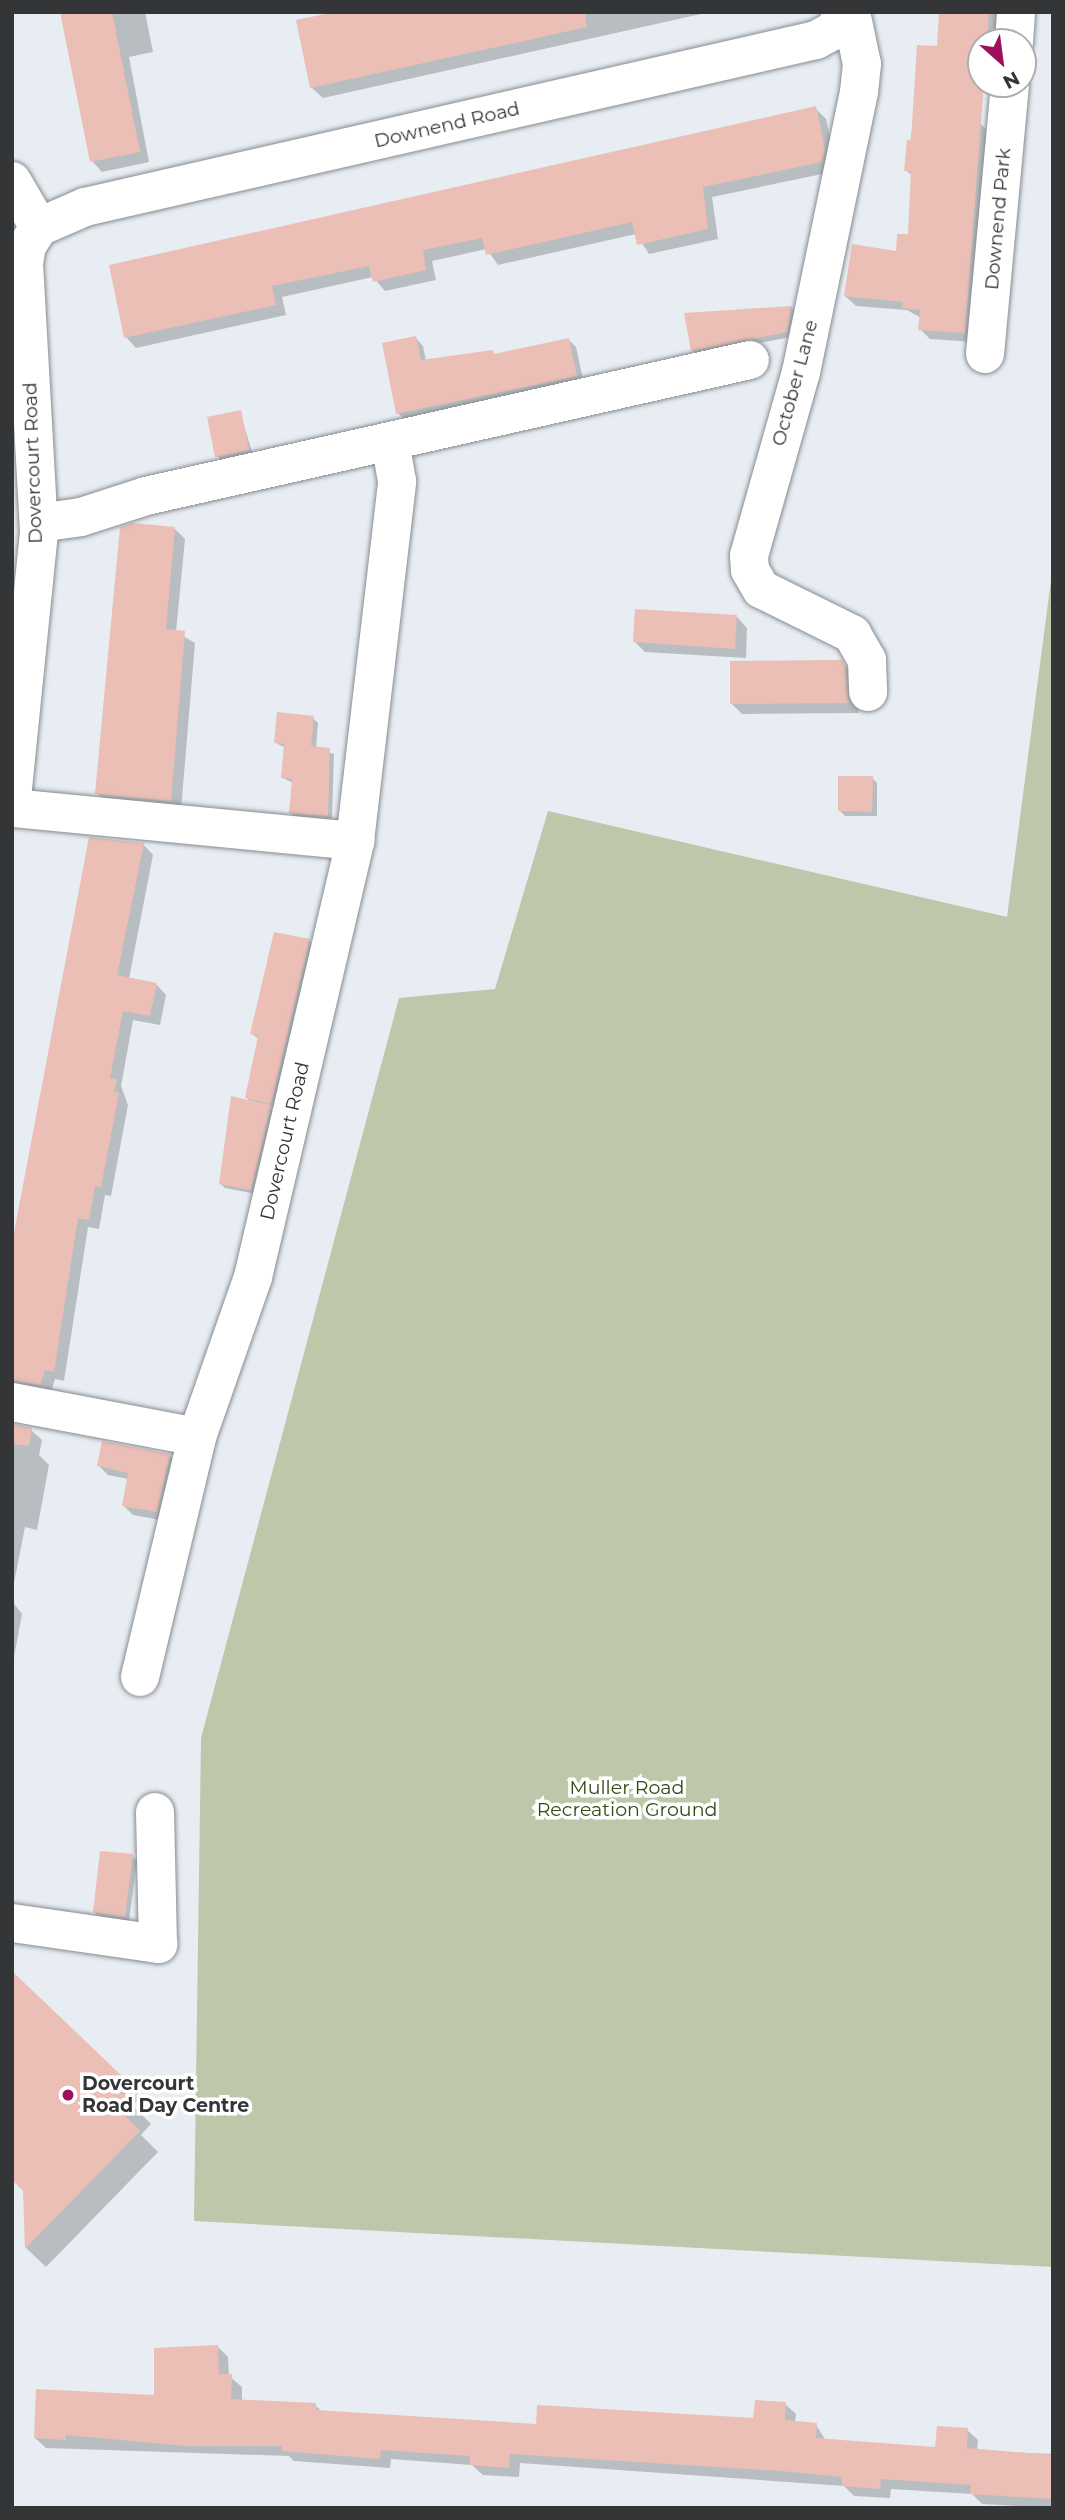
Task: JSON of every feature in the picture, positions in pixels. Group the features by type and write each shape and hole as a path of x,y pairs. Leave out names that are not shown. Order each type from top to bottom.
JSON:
{"street":[{"name":"Downend Road","path":"39,227 85,207 816,40 834,31 848,12"},
{"name":"October Lane","path":"848,12 862,64 859,92 802,372 749,556 750,570 761,589 840,626 860,643 867,660 868,692"},
{"name":"Downend Park","path":"985,354 1009,98"},
{"path":"12,181 39,227"},
{"name":"Dovercourt Road","path":"12,798 39,523 24,263 27,246 39,227"},
{"path":"39,523 81,517 146,496 750,360"},
{"name":"Dovercourt Road","path":"140,1677 197,1437 253,1277 355,841 397,481 390,442"},
{"path":"12,808 355,841"},
{"path":"12,1402 197,1437"},
{"path":"12,1923 158,1944 155,1812"}],"green space":[{"name":"Muller Road Recreation Ground","path":"1053,565 1053,2267 194,2221 201,1738 399,998 495,989 548,811 1007,917"}],"building":[{"path":"60,12 112,12 140,152 90,162"},
{"path":"335,12 585,12 587,27 310,88 296,20"},
{"path":"939,12 989,12 988,28 967,28 967,98 983,98 965,333 918,330 920,310 902,308 903,302 844,296 852,244 896,251 897,234 908,234 911,171 904,171 907,140 911,140 917,45 937,46"},
{"path":"816,106 825,149 822,162 703,187 708,229 637,245 632,222 486,255 482,238 423,250 426,270 373,282 369,266 272,286 276,305 124,338 109,265"},
{"path":"792,306 787,332 691,351 684,313"},
{"path":"416,336 421,360 493,350 494,354 569,338 577,376 396,414 382,343"},
{"path":"241,410 249,450 215,457 207,417"},
{"path":"133,523 175,527 166,629 185,631 171,801 95,794 120,527"},
{"path":"635,609 737,615 735,649 633,642"},
{"path":"842,660 849,703 730,704 730,661"},
{"path":"277,712 314,716 311,746 330,748 328,816 289,813 292,779 281,778 284,744 274,743"},
{"path":"838,776 873,776 872,812 838,811"},
{"path":"89,837 144,843 117,975 157,983 150,1016 123,1011 110,1078 117,1079 114,1092 119,1093 101,1187 95,1186 89,1220 78,1218 54,1372 45,1370 40,1385 12,1381 12,1243"},
{"path":"274,932 310,939 271,1104 245,1098 258,1036 250,1034"},
{"path":"231,1096 271,1105 251,1190 219,1184"},
{"path":"12,1424 32,1428 29,1446 12,1444"},
{"path":"102,1441 170,1454 157,1512 122,1506 128,1473 97,1466"},
{"path":"100,1851 133,1854 125,1917 93,1912"},
{"name":"Dovercourt Road Day Centre","path":"12,1971 123,2077 114,2086 133,2103 123,2114 140,2131 25,2249 23,2191 12,2180"},
{"path":"218,2345 219,2374 232,2374 231,2399 316,2403 316,2410 536,2424 537,2405 753,2418 755,2400 786,2402 785,2420 817,2423 816,2438 935,2447 937,2426 968,2428 967,2448 1053,2455 1053,2499 970,2494 971,2485 881,2479 880,2489 842,2486 842,2477 781,2471 510,2454 509,2468 470,2465 470,2456 381,2450 380,2459 282,2451 282,2446 186,2446 66,2435 66,2440 34,2438 36,2389 154,2395 154,2348"}],"place":[{"name":"Dovercourt Road Day Centre","path":"68,2095"}]}
